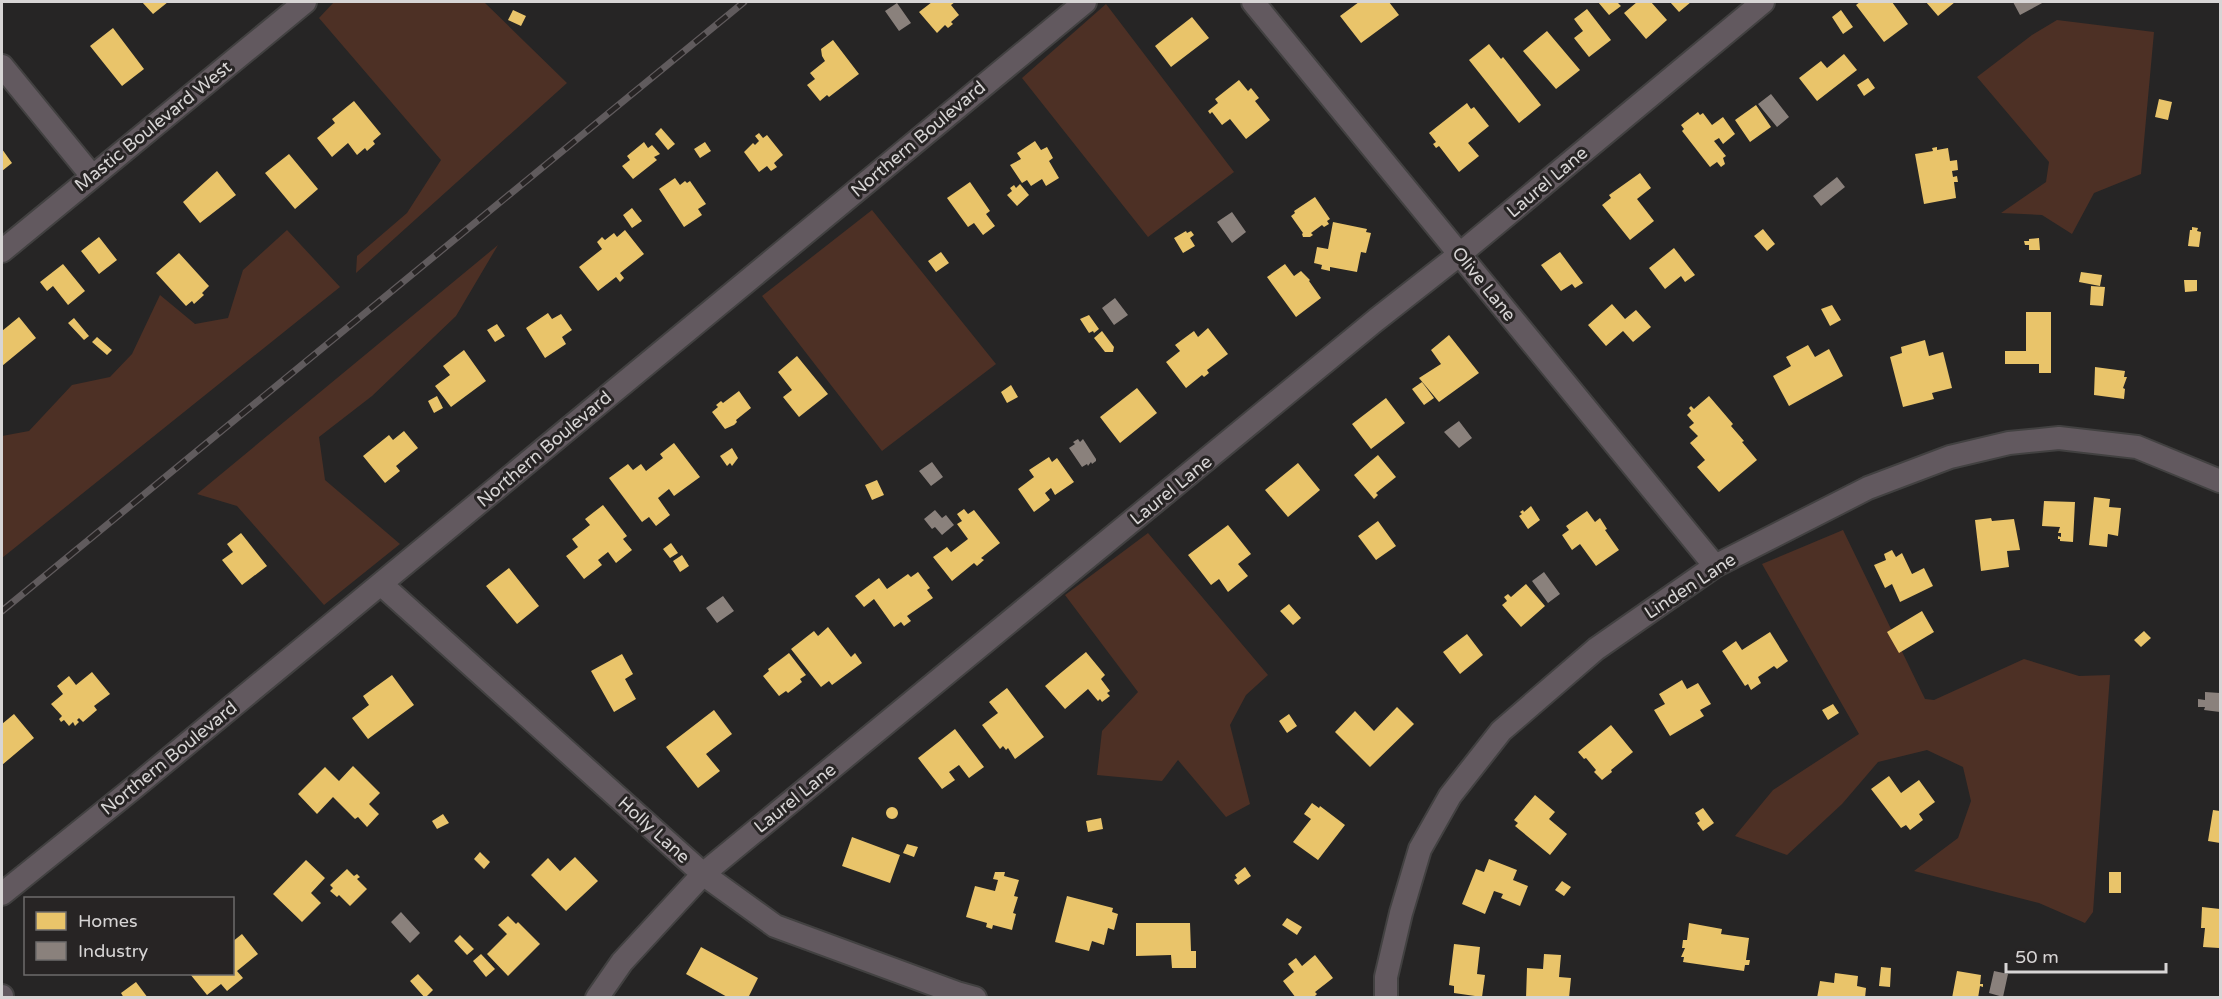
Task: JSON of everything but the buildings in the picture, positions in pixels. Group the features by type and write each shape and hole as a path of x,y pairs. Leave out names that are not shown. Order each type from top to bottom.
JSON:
{"street":[{"name":"Mastic Boulevard West","path":"2,251 305,2"},
{"name":"Northern Boulevard","path":"2,894 136,786 1085,2"},
{"name":"Olive Lane","path":"1253,2 1715,566"},
{"name":"Laurel Lane","path":"597,998 622,962 703,874 1764,2"},
{"path":"2,66 92,176"},
{"name":"Linden Lane","path":"1386,998 1386,977 1401,913 1420,849 1450,796 1501,731 1596,649 1715,566 1868,488 1950,457 2009,443 2060,438 2137,447 2220,481"},
{"name":"Holly Lane","path":"381,584 703,874 775,926 975,998"}],"shaded area":[{"path":"334,2 484,2 567,83 356,273 357,256 407,213 441,160 319,18"},
{"path":"1106,4 1234,172 1148,237 1022,78"},
{"path":"2057,20 2154,32 2141,174 2094,193 2072,234 2042,215 2001,213 2046,182 2049,162 1977,77 2032,35"},
{"path":"872,210 996,364 882,451 762,296"},
{"path":"287,230 340,287 2,558 2,436 29,431 72,385 110,377 132,354 160,295 195,324 228,318 243,270"},
{"path":"498,245 456,316 372,396 319,437 325,480 400,544 324,605 237,506 197,494"},
{"path":"1843,530 1925,699 1934,700 2024,659 2079,676 2110,675 2093,912 2085,923 2039,903 1914,871 1958,838 1971,801 1963,767 1927,750 1878,762 1842,804 1787,855 1735,836 1773,790 1859,734 1762,564"},
{"path":"1148,533 1268,675 1246,695 1230,725 1250,804 1226,817 1178,760 1162,781 1097,775 1102,731 1138,692 1065,595"}],"railway":[{"path":"2,611 744,2"}]}
